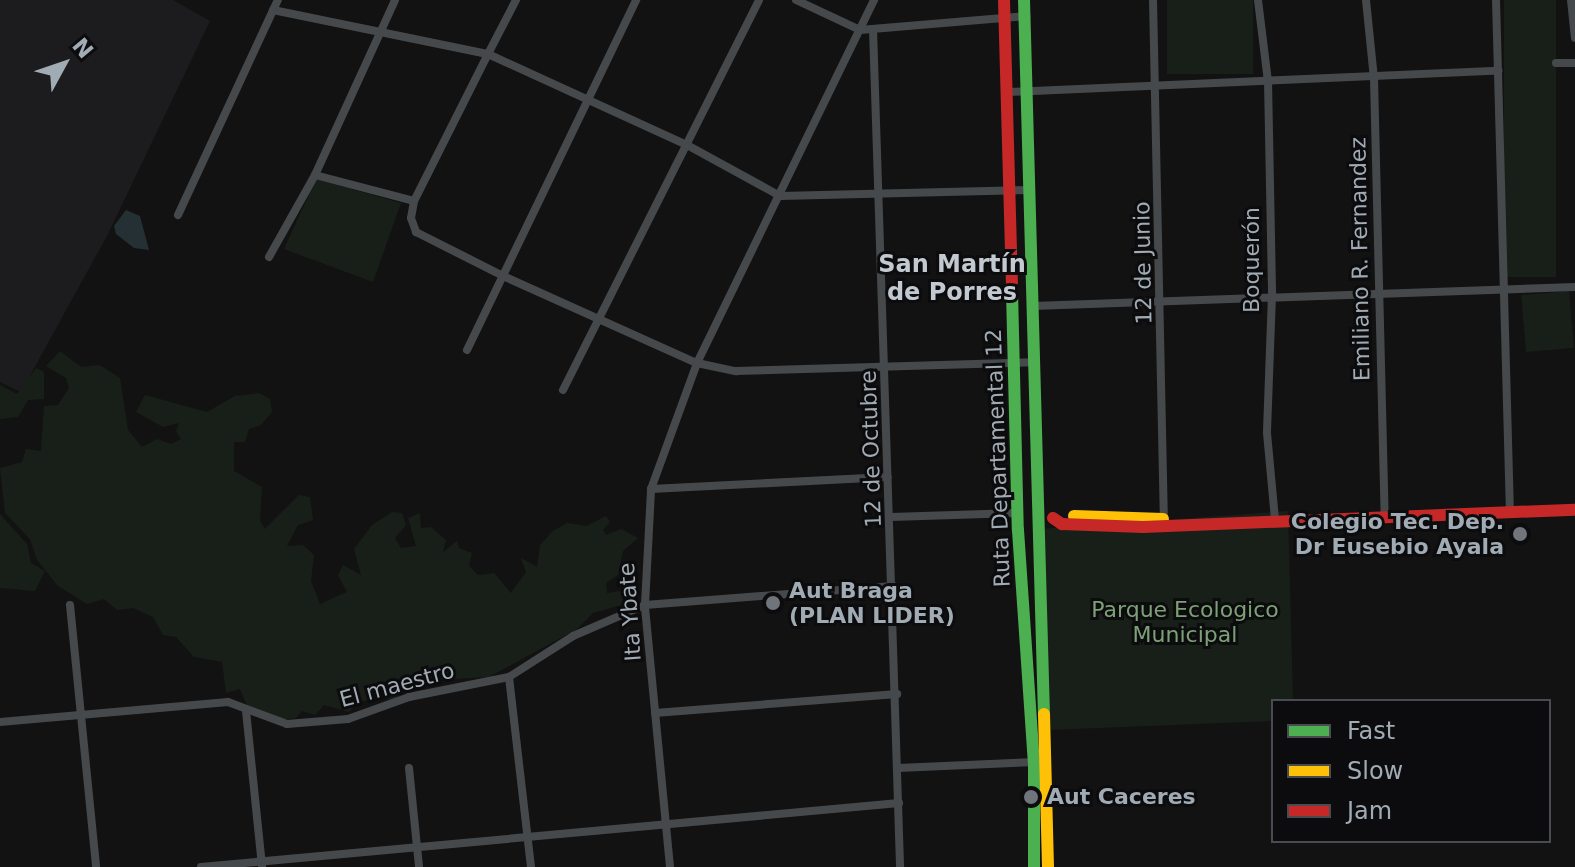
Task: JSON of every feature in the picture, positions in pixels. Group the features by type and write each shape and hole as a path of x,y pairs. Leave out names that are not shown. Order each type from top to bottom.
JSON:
{"main road":[{"name":"Ruta Departamental 12","path":"1004,0 1012,192 1017,513 1034,762 1034,867"},
{"name":"Ruta Departamental 12","path":"1024,0 1027,16 1033,362 1049,762 1048,867"},
{"path":"1017,513 1053,518 1062,524 1385,518 1575,510"}],"street":[{"path":"178,215 278,0"},
{"path":"269,257 315,175 395,0"},
{"path":"516,0 414,201 416,232 503,276 697,363 736,371 886,369 1033,362"},
{"path":"467,350 636,0"},
{"path":"563,390 759,0"},
{"path":"796,0 860,30 1007,21 1027,16"},
{"name":"Ita Ybate","path":"670,867 645,605 651,489 697,363 874,0"},
{"name":"12 de Junio","path":"1153,0 1162,299 1164,522"},
{"name":"Boquerón","path":"1258,0 1268,81 1272,295 1267,433 1275,520"},
{"name":"Emiliano R. Fernandez","path":"1366,0 1374,79 1385,518"},
{"path":"1496,0 1508,288 1510,514"},
{"path":"1571,0 1575,38"},
{"path":"273,10 488,54 687,145 780,196 878,197 1030,190"},
{"name":"12 de Octubre","path":"873,29 897,694 900,867"},
{"path":"1556,63 1575,63"},
{"path":"1009,92 1374,79 1499,71"},
{"path":"315,175 414,201"},
{"path":"1033,306 1272,295 1378,295 1575,287"},
{"path":"651,489 888,477"},
{"path":"891,517 1017,513"},
{"name":"El maestro","path":"0,722 228,702 287,724 348,719 409,697 509,677 573,636 645,605 893,586"},
{"path":"70,605 96,867"},
{"path":"509,677 531,867"},
{"path":"655,713 897,694"},
{"path":"246,711 262,864"},
{"path":"898,768 1049,762"},
{"path":"409,768 419,867"},
{"path":"201,867 262,864 665,822 899,803"}],"shaded area":[{"path":"0,0 173,0 210,21 108,234 21,392 0,382"},
{"path":"126,210 140,216 149,250 134,248 116,234 114,226"}],"green space":[{"path":"1167,0 1253,0 1253,74 1167,74"},
{"path":"1504,0 1556,0 1556,277 1504,277"},
{"path":"316,179 401,203 373,282 284,249"},
{"path":"1569,291 1574,348 1526,352 1521,295"},
{"path":"60,351 81,367 100,365 120,378 128,430 142,447 157,439 171,444 181,439 176,431 179,423 163,427 136,412 145,395 207,412 235,396 259,393 270,399 272,412 261,425 249,429 245,442 234,442 234,471 262,487 260,521 265,529 299,495 310,497 313,520 298,525 287,546 303,545 314,555 311,581 320,604 347,592 338,575 343,565 361,575 354,549 372,525 392,512 402,513 406,525 395,538 401,548 416,546 408,518 420,513 421,528 431,527 446,540 443,552 457,541 459,548 472,553 469,566 478,575 494,573 511,593 526,572 521,558 537,567 540,545 553,531 567,523 587,526 606,516 610,522 603,530 606,535 621,529 638,538 623,551 618,575 606,583 607,593 620,591 625,604 593,613 577,629 489,677 419,681 393,700 377,697 357,703 349,712 324,705 315,715 302,711 296,718 279,720 247,705 240,689 226,693 222,662 194,657 176,637 163,635 153,617 133,608 117,610 104,599 87,604 58,586 37,560 30,539 5,513 0,468 22,462 26,449 41,451 44,406 58,405 69,388 66,378 46,366"},
{"path":"36,368 44,372 44,399 28,400 18,417 0,419 0,385 17,394"},
{"name":"Parque Ecologico Municipal","path":"1288,511 1293,699 1271,699 1271,721 1048,730 1040,529"},
{"path":"0,514 27,544 31,563 45,571 35,591 0,588"}],"traffic: fast":[{"path":"1024,0 1044,714"},
{"path":"1012,292 1018,530 1034,762 1034,867"}],"traffic: slow":[{"path":"1074,516 1163,519"},
{"path":"1044,714 1048,867"}],"traffic: jam":[{"path":"1004,0 1012,292"},
{"path":"1053,518 1062,524 1143,527 1575,510"}],"place":[{"name":"Colegio Tec. Dep. Dr Eusebio Ayala","path":"1520,534"},
{"name":"Aut Braga (PLAN LIDER)","path":"773,603"},
{"name":"Aut Caceres","path":"1031,797"}],"district":[{"name":"San Martín de Porres","path":"952,279"}]}
